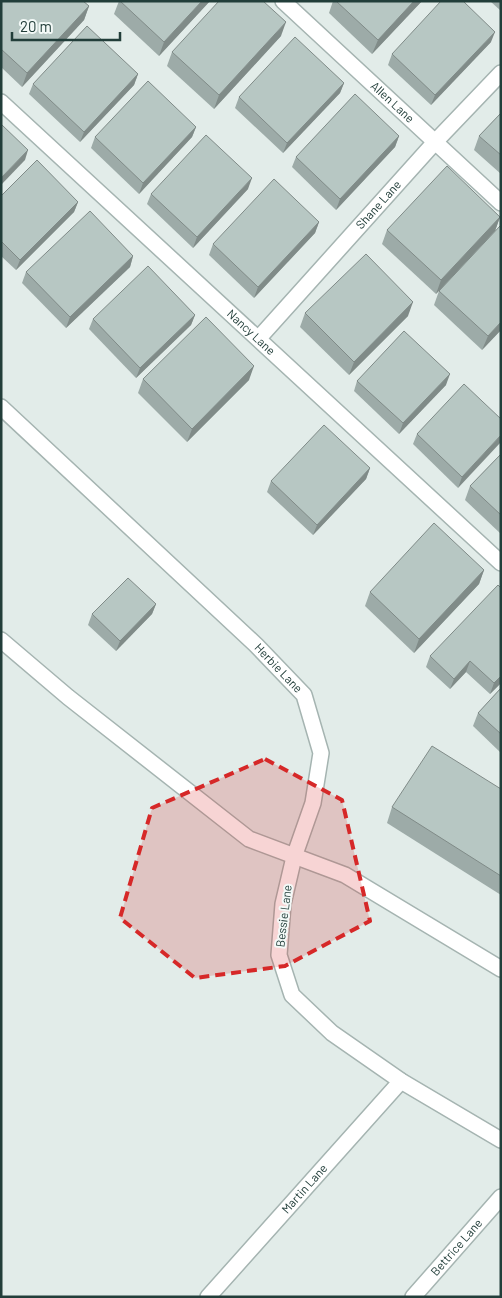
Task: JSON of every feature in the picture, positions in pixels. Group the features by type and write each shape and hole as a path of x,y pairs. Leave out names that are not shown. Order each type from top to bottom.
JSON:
{"street":[{"name":"Allen Lane","path":"282,1 501,203"},
{"name":"Shane Lane","path":"259,338 435,142 501,73"},
{"name":"Nancy Lane","path":"1,102 501,563"},
{"name":"Herbie Lane","path":"1,408 256,644 304,695 321,753 313,803 294,857"},
{"path":"1,640 68,697 249,839 345,875 501,969"},
{"name":"Bessie Lane","path":"294,857 283,904 279,955 292,995 332,1033 401,1081 501,1140"},
{"name":"Martin Lane","path":"208,1297 401,1081"},
{"name":"Bettrice Lane","path":"413,1297 501,1196"}],"highlighted area":[{"path":"265,759 342,800 370,921 285,966 195,978 120,918 152,808"}],"building":[{"path":"1,1 83,1 89,6 27,73 1,49"},
{"path":"120,1 202,1 164,42"},
{"path":"219,1 263,1 286,22 219,95 172,52"},
{"path":"336,1 414,1 378,40"},
{"path":"441,1 463,1 495,32 435,95 392,54"},
{"path":"87,26 138,74 84,132 33,84"},
{"path":"295,37 344,83 287,143 239,97"},
{"path":"148,81 196,127 143,183 95,137"},
{"path":"355,94 399,136 340,199 296,157"},
{"path":"501,113 501,155 479,136"},
{"path":"1,124 28,150 1,178"},
{"path":"206,135 252,178 197,237 151,194"},
{"path":"37,160 78,202 20,260 1,241 1,196"},
{"path":"447,166 500,217 441,280 387,230"},
{"path":"274,179 319,222 258,287 213,244"},
{"path":"90,211 133,256 70,317 26,272"},
{"path":"500,226 501,322 488,336 439,291"},
{"path":"366,254 413,302 354,362 305,313"},
{"path":"148,266 195,315 140,368 93,319"},
{"path":"206,317 254,366 192,429 143,379"},
{"path":"404,331 450,374 403,423 357,381"},
{"path":"464,384 501,419 501,435 462,477 417,434"},
{"path":"324,425 370,468 317,525 271,481"},
{"path":"501,454 501,515 470,486"},
{"path":"434,523 484,570 419,639 370,592"},
{"path":"128,578 156,604 120,641 92,614"},
{"path":"498,585 501,588 501,676 494,683 470,661 454,679 430,656"},
{"path":"501,688 501,734 478,713"},
{"path":"432,746 501,789 501,876 392,807"}]}
